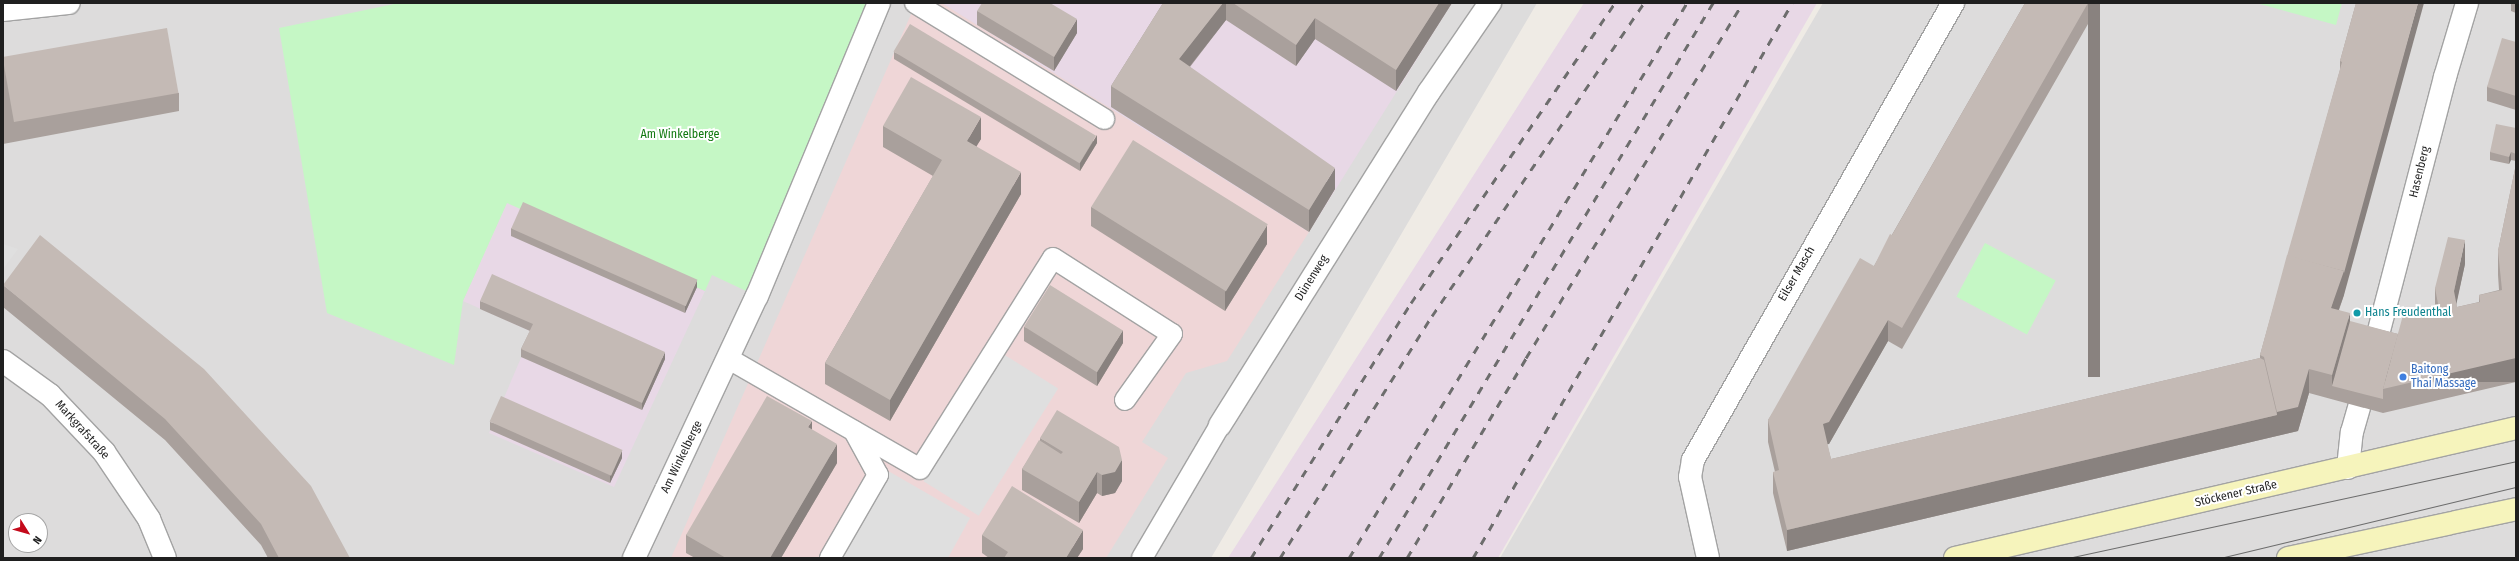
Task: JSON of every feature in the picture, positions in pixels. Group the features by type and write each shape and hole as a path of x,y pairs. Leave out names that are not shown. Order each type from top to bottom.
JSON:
{"street":[{"path":"3,10 69,3"},
{"name":"Am Winkelberge","path":"634,558 729,359 879,3"},
{"name":"Dünenweg","path":"1220,426 1429,92 1490,3"},
{"name":"Eilser Masch","path":"1708,558 1690,477 1693,460 1953,3"},
{"name":"Hasenberg","path":"2376,342 2445,76 2467,3"},
{"name":"Markgrafstraße","path":"3,361 50,395 104,452 149,519 165,558"},
{"path":"2348,468 2352,432 2359,407"},
{"name":"Stöckener Straße","path":"1955,558 2516,428"},
{"path":"2288,558 2516,508"}],"lane":[{"path":"914,3 1104,119"},
{"path":"729,359 920,469 1053,258 1172,334 1125,400"},
{"name":"Dünenweg","path":"1142,558 1220,426"},
{"path":"830,558 878,475 854,431"}],"shaded area":[{"path":"37,3 1537,3 1211,558 3,558 3,10"},
{"path":"916,3 942,3 1309,232 1227,361 1186,373 1142,442 1168,458 1106,558 671,558"},
{"path":"942,3 1452,3 1309,232"},
{"path":"1584,3 1817,3 1498,558 1228,558"},
{"path":"1823,3 2516,3 2516,558 1500,558"},
{"path":"507,202 705,291 614,487 489,433 532,332 463,301"},
{"path":"3,244 18,249 3,269"},
{"path":"1003,354 1058,388 979,516 924,481"},
{"path":"890,472 970,518 948,558 821,558 878,475"}],"green space":[{"name":"Am Winkelberge","path":"399,3 879,3 757,296 712,275 705,291 507,203 463,301 454,365 327,313 279,28"},
{"path":"2256,3 2342,3 2336,25"},
{"path":"1985,243 2056,281 2027,334 1956,297"}],"building":[{"path":"982,3 1050,3 1077,19 1054,57 977,11"},
{"path":"1163,3 1223,3 1179,59 1335,168 1309,210 1111,86"},
{"path":"1233,3 1439,3 1396,70 1315,18 1296,45"},
{"path":"2025,3 2088,3 1902,328 1888,320 1829,422 1823,424 1831,459 2260,358 2264,360 2277,415 1787,530 1773,472 1779,470 1768,420 1860,258 1874,266 1890,234 1892,235"},
{"path":"2356,3 2418,3 2344,273 2344,271 2287,256 2342,62 2340,61"},
{"path":"910,24 1096,136 1080,163 894,51"},
{"path":"167,28 178,93 14,122 3,57"},
{"path":"2502,38 2516,42 2516,96 2487,87"},
{"path":"911,77 981,117 967,141 1021,172 890,400 825,363 942,160 883,126"},
{"path":"2496,124 2516,128 2516,154 2511,152 2509,157 2490,152"},
{"path":"1133,140 1268,224 1226,291 1091,207"},
{"path":"2516,164 2516,358 2383,389 2403,315 2409,317 2439,309 2435,288 2448,237 2465,240 2454,291 2457,307 2480,302 2479,295 2502,290 2498,251"},
{"path":"523,202 697,280 686,306 511,228"},
{"path":"40,235 204,369 311,486 350,558 279,558 261,524 165,419 3,285"},
{"path":"2287,255 2344,271 2331,308 2350,313 2332,375 2309,369 2298,407 2277,412 2264,357 2260,355"},
{"path":"492,274 665,352 642,403 521,349 533,324 480,301"},
{"path":"1050,285 1123,331 1097,372 1024,327"},
{"path":"2350,321 2398,334 2383,389 2383,399 2332,386"},
{"path":"501,396 623,450 611,476 490,422"},
{"path":"767,396 812,421 808,427 837,444 770,558 726,558 686,535"},
{"path":"1057,410 1119,447 1122,460 1115,472 1102,475 1097,472 1079,502 1022,469 1039,440 1061,454 1063,452 1040,438"},
{"path":"1012,486 1083,530 1066,558 1004,558 1008,552 982,535"}],"tram line":[{"path":"2068,558 2516,461"},
{"path":"2220,558 2516,487"}],"railway":[{"path":"1251,558 1411,303 1615,3"},
{"path":"1280,558 1432,316 1644,3"},
{"path":"1349,558 1687,3"},
{"path":"1379,558 1713,3"},
{"path":"1407,558 1526,358 1743,3"},
{"path":"1473,558 1792,3"}],"place":[{"name":"Hans Freudenthal","path":"2357,313"},
{"name":"Baitong Thai Massage","path":"2403,377"}]}
